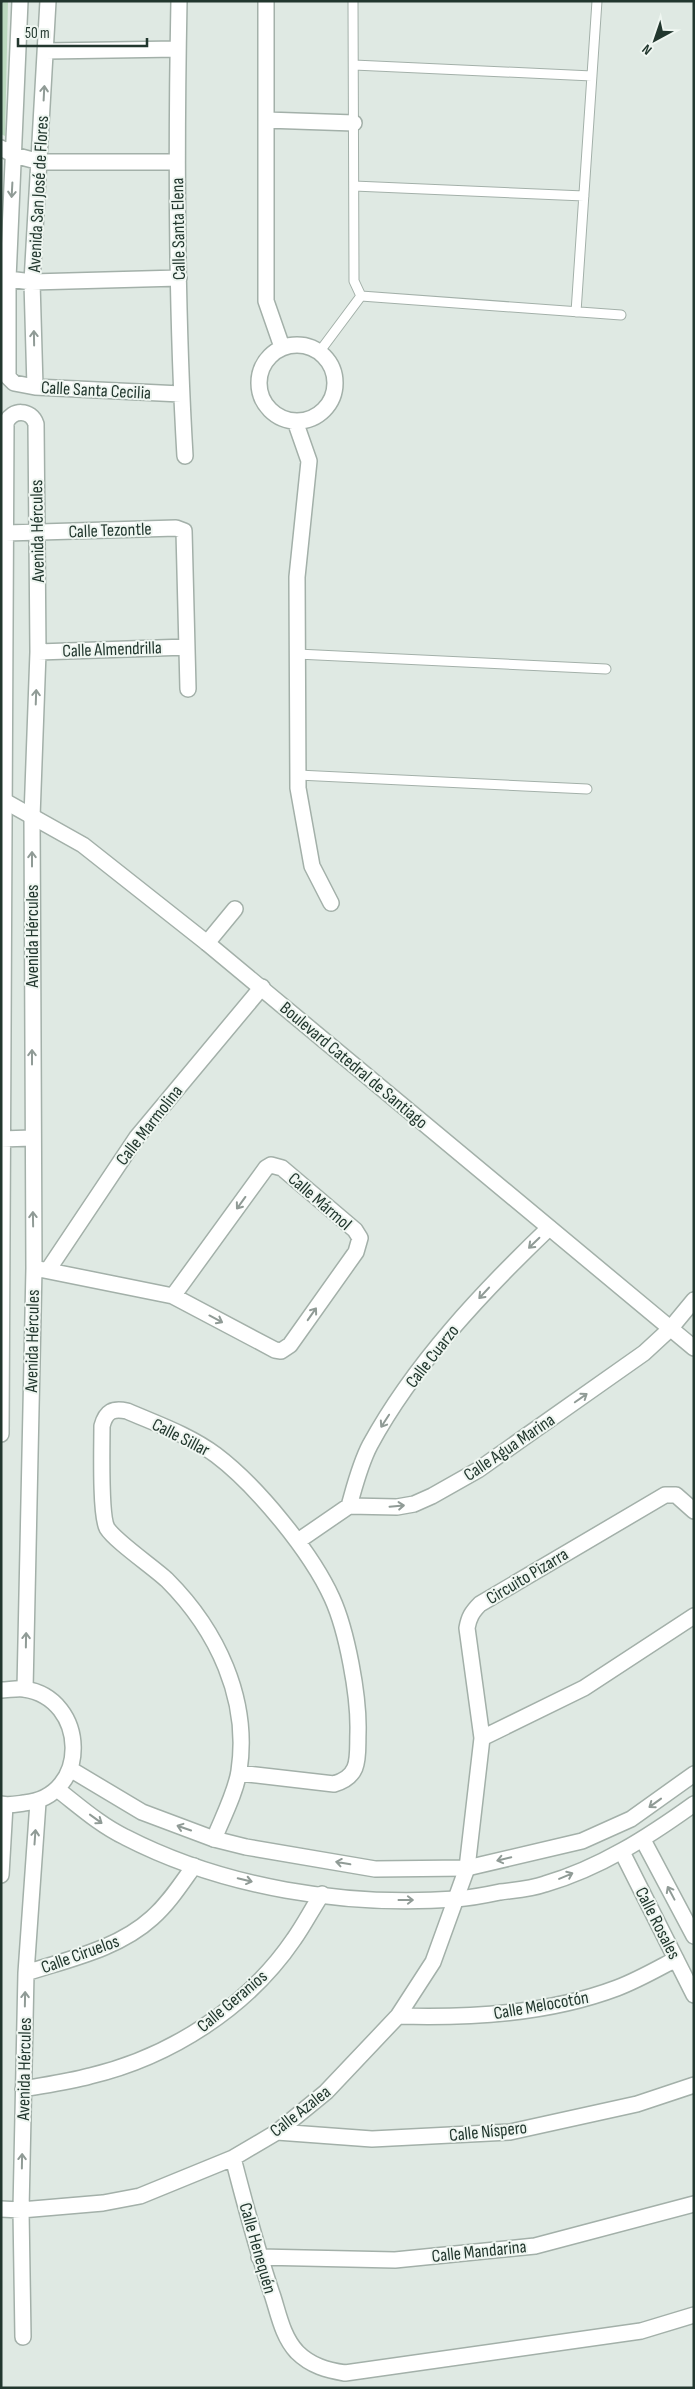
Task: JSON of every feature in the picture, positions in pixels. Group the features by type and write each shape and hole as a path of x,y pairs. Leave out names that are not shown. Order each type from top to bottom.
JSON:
{"street":[{"name":"Avenida San José de Flores","path":"11,381 8,377 5,277 8,152 20,1"},
{"name":"Avenida San José de Flores","path":"34,387 32,282 48,1"},
{"name":"Calle Santa Elena","path":"179,1 176,162 181,394 185,456"},
{"path":"266,1 266,301 282,347"},
{"path":"46,51 178,49"},
{"path":"266,120 354,124"},
{"path":"8,152 40,162 176,162"},
{"path":"5,277 32,282 179,278"},
{"path":"294,344 308,345 320,351 329,360 335,372 336,386 333,398 327,408 318,416 307,420 295,421 274,413 265,404 260,391 259,378 263,365 270,354 282,347 294,344"},
{"name":"Calle Santa Cecilia","path":"11,381 34,387 181,394"},
{"name":"Avenida Hércules","path":"1,1434 6,423 13,414 20,412 34,418 36,424 38,652 32,817 32,1138 41,1269 28,1564 25,1689"},
{"path":"295,421 309,461 297,577 298,788 312,866 331,903"},
{"name":"Calle Tezontle","path":"6,533 176,528 184,531 187,646"},
{"path":"187,646 188,689"},
{"name":"Calle Almendrilla","path":"38,652 187,646"},
{"name":"Boulevard Catedral de Santiago","path":"3,800 83,845 207,943 694,1348"},
{"path":"207,943 236,908"},
{"name":"Calle Marmolina","path":"41,1269 137,1136 262,988"},
{"path":"2,1139 32,1138"},
{"name":"Calle Mármol","path":"41,1269 173,1296 281,1351 290,1345 356,1252 360,1238 355,1230 282,1168 271,1165 266,1168 173,1296"},
{"name":"Calle Cuarzo","path":"349,1506 360,1467 370,1446 430,1356 482,1294 549,1228"},
{"name":"Calle Agua Marina","path":"349,1506 397,1507 414,1504 432,1496 502,1454 613,1376 670,1329 694,1300"},
{"name":"Calle Sillar","path":"214,1839 239,1773 242,1739 235,1692 214,1639 189,1602 152,1566 114,1536 105,1522 102,1426 104,1418 109,1411 117,1409 127,1411 191,1439 216,1455 241,1477 298,1541 332,1599 351,1660 358,1723 357,1765 346,1781 334,1784 239,1773"},
{"name":"Circuito Pizarra","path":"467,1868 482,1738 467,1628 468,1618 480,1604 665,1495 676,1495 694,1511"},
{"path":"298,1541 349,1506"},
{"path":"482,1738 584,1688 694,1616"},
{"path":"1,1690 25,1689 49,1699 67,1718 74,1744 70,1769 57,1789 38,1802 3,1804 1,1875"},
{"path":"70,1769 142,1812 214,1839 246,1847 375,1868 467,1868 582,1841 609,1831 650,1807 694,1774"},
{"path":"57,1789 125,1838 194,1866 243,1880 322,1894 376,1900 456,1900 544,1885 622,1852 643,1840 694,1804"},
{"name":"Avenida Hércules","path":"23,2338 21,2210 26,1973 38,1802"},
{"name":"Calle Rosales","path":"643,1840 694,1936"},
{"name":"Calle Rosales","path":"622,1852 694,1995"},
{"name":"Calle Ciruelos","path":"26,1973 107,1947 132,1934 152,1918 168,1901 194,1866"},
{"name":"Calle Azalea","path":"1,2209 21,2210 103,2204 140,2196 233,2158 277,2132 326,2092 398,2016 433,1962 467,1868"},
{"name":"Calle Geranios","path":"23,2089 91,2076 142,2059 204,2028 260,1980 293,1940 322,1894"},
{"name":"Calle Melocotón","path":"398,2016 472,2017 553,2005 590,1997 618,1988 676,1959"},
{"name":"Calle Níspero","path":"277,2132 372,2139 510,2132 637,2104 694,2085"},
{"name":"Calle Henequén","path":"233,2158 259,2257 286,2337 297,2351 311,2363 327,2370 345,2373 641,2331 694,2315"},
{"name":"Calle Mandarina","path":"259,2257 395,2260 535,2246 694,2204"}],"lane":[{"path":"353,1 354,281 361,296"},
{"path":"576,312 597,1"},
{"path":"354,65 592,76"},
{"path":"354,186 584,196"},
{"path":"361,296 620,315"},
{"path":"320,351 361,296"},
{"path":"297,654 606,669"},
{"path":"298,775 587,789"}],"green space":[{"path":"1,1 8,1 5,136 1,134"}]}
